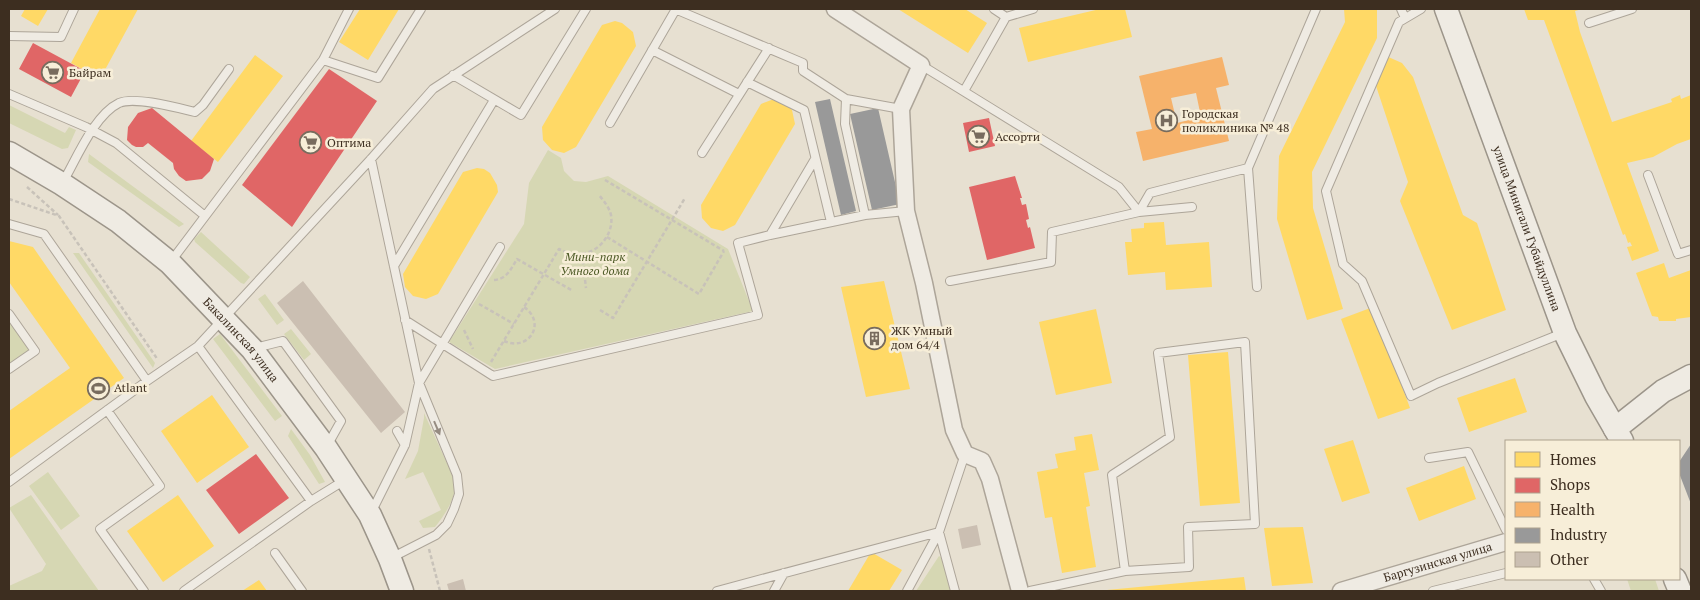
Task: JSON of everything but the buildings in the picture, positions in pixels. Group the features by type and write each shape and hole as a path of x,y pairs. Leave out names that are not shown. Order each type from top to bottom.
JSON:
{"main road":[{"name":"улица Минигали Губайдуллина","path":"1446,9 1565,332 1596,396 1618,435"},
{"name":"Бакалинская улица","path":"9,153 62,184 118,221 170,263 252,349 326,448 370,516 390,558 402,591"},
{"path":"1618,435 1664,391 1691,376"}],"street":[{"path":"835,9 921,65 901,109 906,211 924,283 954,430 965,454 982,461 990,478 1020,591"},
{"name":"Баргузинская улица","path":"1341,591 1505,542"}],"lane":[{"path":"9,36 61,37 74,9"},
{"path":"170,263 322,60 349,9"},
{"path":"322,60 378,78 422,9"},
{"path":"9,482 106,410 198,346 371,159 433,88 555,9"},
{"path":"452,76 521,115 586,9"},
{"path":"610,123 675,9 803,63 803,71 846,99 901,109"},
{"path":"994,9 1006,17"},
{"path":"964,90 1006,17 1033,9"},
{"path":"1258,287 1248,168 1316,9"},
{"path":"1401,9 1406,18"},
{"path":"1421,9 1399,22 1326,190 1343,264 1362,281 1411,396 1438,383 1565,332"},
{"path":"1589,23 1632,9"},
{"path":"702,153 769,48"},
{"path":"652,50 739,94"},
{"path":"921,65 1118,187 1139,212"},
{"path":"62,184 102,116 119,103 145,101 195,112 203,105 229,69"},
{"path":"747,82 804,110 831,222"},
{"path":"9,94 116,143 205,216"},
{"path":"846,99 845,124 865,215"},
{"path":"394,266 494,100"},
{"path":"371,159 419,383 457,475 459,494 447,524 436,535 390,558"},
{"path":"770,235 815,159"},
{"path":"1139,212 1150,193 1248,168"},
{"path":"1648,175 1678,254 1691,250"},
{"path":"950,281 1051,262 1052,232 1139,212 1192,207"},
{"path":"405,320 493,376 758,315 738,243 865,215 906,211"},
{"path":"9,224 44,234 147,381"},
{"path":"370,516 406,445 419,383 500,247"},
{"path":"9,314 35,351 9,369"},
{"path":"1030,591 1125,571 1189,567 1188,527 1255,524 1245,342 1158,353 1170,438 1112,475 1125,571"},
{"path":"198,346 311,501"},
{"path":"106,410 160,486 100,529 144,591"},
{"path":"397,432 406,445"},
{"path":"1429,458 1468,452 1505,528"},
{"path":"908,591 939,532 965,454"},
{"path":"184,591 311,501 346,479"},
{"path":"717,591 939,532"},
{"path":"939,532 955,591"},
{"path":"275,553 302,591"},
{"path":"1433,591 1505,572"},
{"path":"774,591 784,574"},
{"path":"1595,580 1601,591"}],"path":[{"path":"605,180 724,251"},
{"path":"24,184 59,216 164,369"},
{"path":"491,363 558,249 571,254 582,254 596,248 607,237 611,226 610,214 606,204 599,195"},
{"path":"600,310 613,318 685,198"},
{"path":"9,199 59,216"},
{"path":"607,237 699,294 724,251 738,243"},
{"path":"582,254 586,288"},
{"path":"494,280 506,276 517,259 573,291"},
{"path":"475,310 479,304 514,324"},
{"path":"504,341 510,344 524,342 533,333 534,319 532,313 524,307"},
{"path":"467,324 463,330 475,353"},
{"path":"426,540 440,591"}],"green space":[{"path":"9,105 65,133 69,127 76,130 68,148 62,149 9,123"},
{"name":"Мини-парк Умного дома","path":"548,150 561,158 564,171 574,181 586,182 608,176 728,249 753,311 495,369 449,342 524,224 529,183"},
{"path":"89,154 184,224 179,227 88,162"},
{"path":"201,232 250,277 244,284 195,242 194,239"},
{"path":"73,253 79,253 155,363 153,368"},
{"path":"265,294 284,320 277,325 258,299"},
{"path":"9,320 30,350 9,366"},
{"path":"291,329 311,354 304,360 284,334"},
{"path":"220,334 282,416 275,421 213,339"},
{"path":"424,413 456,483 451,501 439,522 435,527 423,528 419,521 441,510 423,472 405,479 418,451"},
{"path":"291,429 310,455 325,482 319,484 288,436"},
{"path":"48,472 80,516 61,530 29,486"},
{"path":"31,495 99,591 9,591 9,586 42,571 46,564 9,508"},
{"path":"939,556 942,558 950,591 916,591"},
{"path":"1627,580 1655,580 1659,591 1631,591"}],"place":[{"name":"Байрам","path":"53,73"},
{"name":"Городская поликлиника № 48","path":"1166,121"},
{"name":"Ассорти","path":"979,137"},
{"name":"Оптима","path":"311,143"},
{"name":"ЖК Умный дом 64/4","path":"875,338"},
{"name":"Atlant","path":"98,388"}]}
